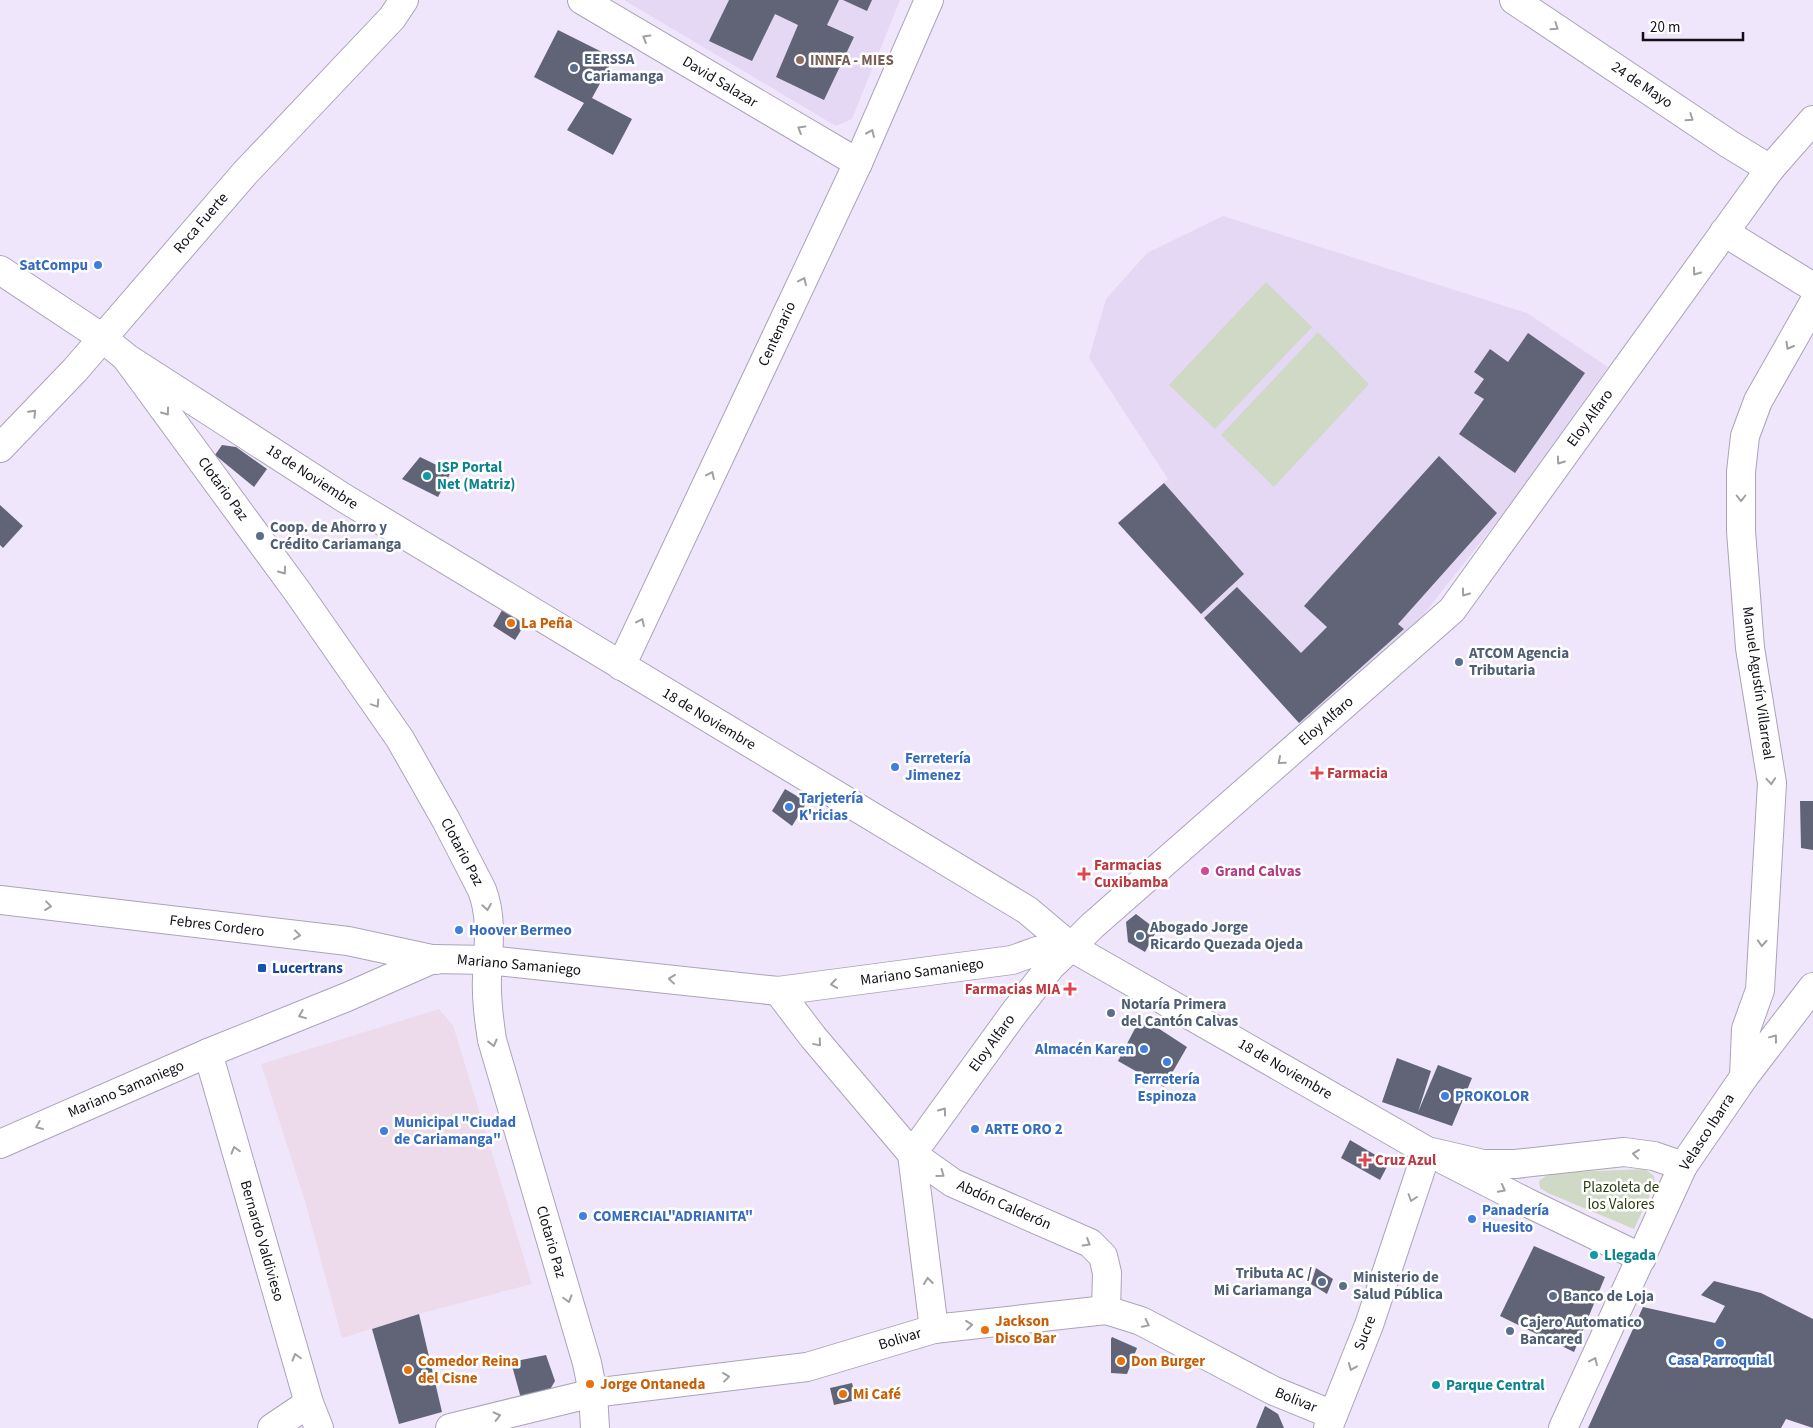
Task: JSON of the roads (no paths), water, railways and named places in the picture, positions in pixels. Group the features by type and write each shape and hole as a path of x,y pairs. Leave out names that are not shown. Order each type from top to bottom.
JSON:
{"street":[{"name":"Roca Fuerte","path":"0,448 74,370 245,173 392,18 404,0"},
{"name":"David Salazar","path":"582,0 858,163"},
{"name":"Centenario","path":"620,666 858,163 929,0"},
{"name":"24 de Mayo","path":"1514,0 1729,144 1770,169"},
{"name":"Eloy Alfaro","path":"912,1154 1014,1013 1051,966 1092,926 1452,610 1770,169 1813,120"},
{"path":"1724,232 1813,287"},
{"name":"18 de Noviembre","path":"0,270 101,337 127,358 344,498 1027,910 1071,947 1427,1151 1526,1202 1642,1258"},
{"name":"Manuel Agustín Villarreal","path":"1744,1077 1746,1029 1760,990 1772,783 1750,648 1741,531 1741,472 1745,436 1758,401 1813,304"},
{"name":"Clotario Paz","path":"127,358 297,590 400,739 446,820 482,890 486,901 490,929 487,1008 492,1040 587,1363 593,1393 595,1428"},
{"name":"Febres Cordero","path":"0,900 348,941 433,959"},
{"path":"347,997 366,980 370,973 371,965 369,958 363,950 348,941"},
{"name":"Mariano Samaniego","path":"0,1144 208,1053 347,997 433,959 488,960 778,991 1012,960 1037,951 1071,947"},
{"path":"433,959 462,971 479,989 487,1008"},
{"path":"990,963 1010,974 1015,982 1017,996 1014,1013"},
{"name":"Velasco Ibarra","path":"1564,1428 1683,1166 1744,1077 1813,987"},
{"name":"Abdón Calderón","path":"778,991 813,1037 912,1154 953,1184 1090,1243 1103,1256 1107,1272 1106,1310"},
{"name":"Bernardo Valdivieso","path":"208,1053 314,1416"},
{"name":"18 de Noviembre","path":"1427,1151 1483,1164 1515,1164 1624,1152 1654,1156 1683,1166"},
{"name":"Sucre","path":"1331,1421 1369,1325 1427,1151"},
{"path":"912,1154 934,1329"},
{"name":"Bolivar","path":"450,1428 593,1393 807,1367 934,1329 1106,1310 1141,1321 1331,1421"},
{"path":"272,1428 314,1416"}],"place":[{"name":"INNFA - MIES","path":"800,60"},
{"name":"EERSSA Cariamanga","path":"574,68"},
{"name":"SatCompu","path":"98,265"},
{"name":"ISP Portal Net (Matriz)","path":"427,476"},
{"name":"Coop. de Ahorro y Crédito Cariamanga","path":"260,536"},
{"name":"La Peña","path":"511,623"},
{"name":"ATCOM Agencia Tributaria","path":"1459,662"},
{"name":"Ferretería Jimenez","path":"895,767"},
{"name":"Farmacia","path":"1317,773"},
{"name":"Tarjetería K'ricias","path":"789,807"},
{"name":"Grand Calvas","path":"1205,871"},
{"name":"Farmacias Cuxibamba","path":"1084,874"},
{"name":"Hoover Bermeo","path":"459,930"},
{"name":"Abogado Jorge Ricardo Quezada Ojeda","path":"1140,936"},
{"name":"Lucertrans","path":"262,968"},
{"name":"Farmacias MIA","path":"1070,989"},
{"name":"Notaría Primera del Cantón Calvas","path":"1111,1013"},
{"name":"Almacén Karen","path":"1144,1049"},
{"name":"Ferretería Espinoza","path":"1167,1062"},
{"name":"PROKOLOR","path":"1445,1096"},
{"name":"ARTE ORO 2","path":"975,1129"},
{"name":"Municipal \"Ciudad de Cariamanga\"","path":"384,1131"},
{"name":"Cruz Azul","path":"1365,1160"},
{"name":"COMERCIAL\"ADRIANITA\"","path":"583,1216"},
{"name":"Panadería Huesito","path":"1472,1219"},
{"name":"Llegada","path":"1594,1255"},
{"name":"Tributa AC / Mi Cariamanga","path":"1322,1282"},
{"name":"Ministerio de Salud Pública","path":"1343,1286"},
{"name":"Banco de Loja","path":"1553,1296"},
{"name":"Jackson Disco Bar","path":"985,1330"},
{"name":"Cajero Automatico Bancared","path":"1510,1331"},
{"name":"Casa Parroquial","path":"1720,1343"},
{"name":"Don Burger","path":"1121,1361"},
{"name":"Comedor Reina del Cisne","path":"408,1370"},
{"name":"Jorge Ontaneda","path":"590,1384"},
{"name":"Parque Central","path":"1436,1385"},
{"name":"Mi Café","path":"843,1394"}],"park label":[{"name":"Plazoleta de los Valores","path":"1621,1196"}]}
